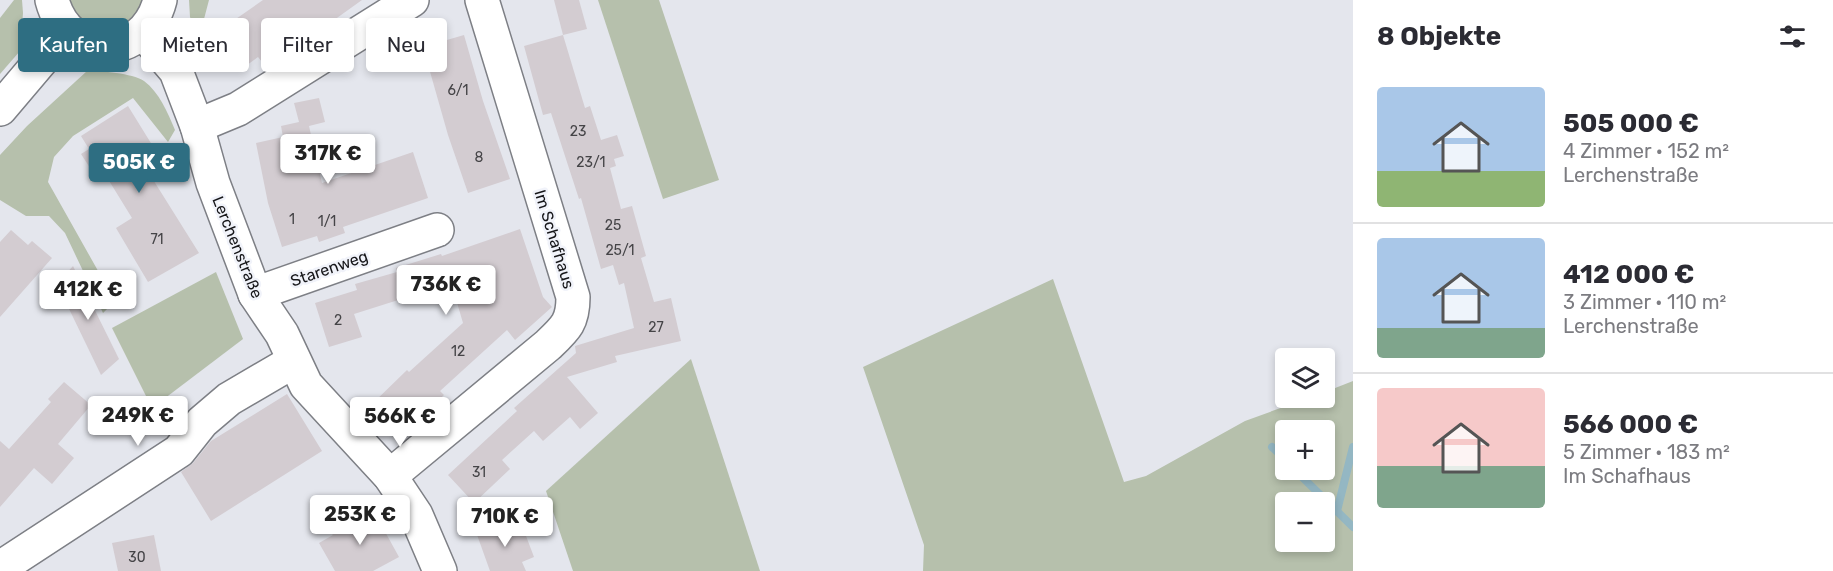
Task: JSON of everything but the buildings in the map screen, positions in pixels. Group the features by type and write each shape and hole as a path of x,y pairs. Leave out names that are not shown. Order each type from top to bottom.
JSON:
{"street":[{"path":"52,0 58,18"},
{"path":"153,18 160,0"},
{"path":"197,126 238,109 412,0"},
{"name":"Im Schafhaus","path":"390,476 548,345 565,329 573,314 573,297 482,0"},
{"path":"0,109 31,72"},
{"name":"Lerchenstraße","path":"176,72 197,126 213,183 255,294 282,334 306,385 390,476 416,515 440,571"},
{"name":"Starenweg","path":"255,294 437,230"},
{"path":"0,570 179,451 201,422 229,399 294,361"}],"green space":[{"path":"14,0 22,0 23,18 18,18 18,53 0,74 0,18"},
{"path":"67,0 144,0 129,22 129,18 76,18"},
{"path":"189,0 209,0 204,18 190,17"},
{"path":"598,0 659,0 719,180 663,199"},
{"path":"86,72 108,72 124,74 144,81 159,97 175,130 168,142 133,98 73,136 54,157 48,182 115,301 103,313 65,233 49,216 26,216 0,200 0,155 27,126"},
{"path":"216,272 243,339 152,408 112,328"},
{"path":"1053,279 1124,482 1146,476 1245,421 1281,408 1335,408 1335,388 1353,381 1353,571 923,571 924,545 863,367"},
{"path":"691,359 760,571 573,571 546,491"}],"waterway":[{"path":"1272,447 1275,450"},
{"path":"1337,511 1353,447"},
{"path":"1305,480 1353,527"}]}
